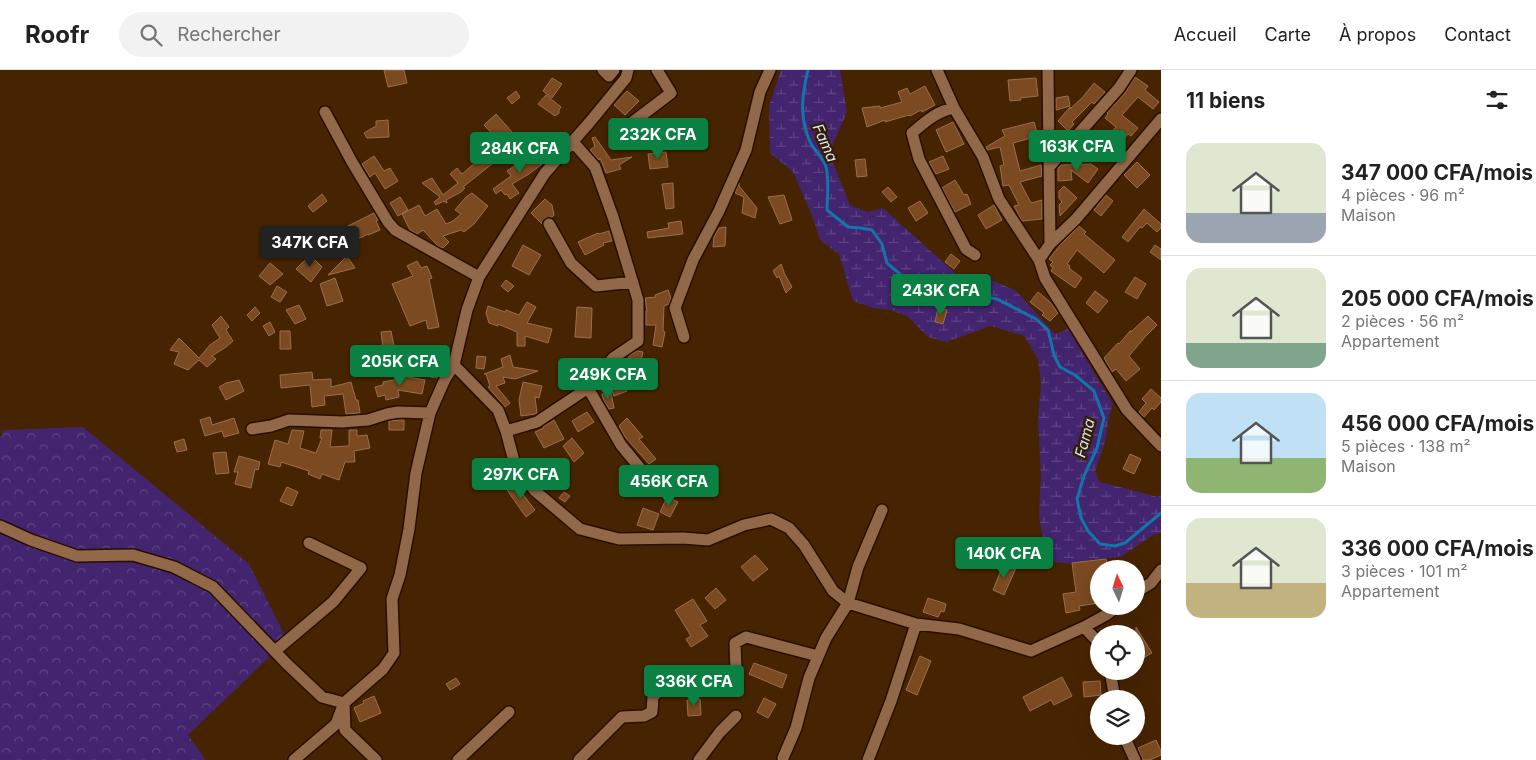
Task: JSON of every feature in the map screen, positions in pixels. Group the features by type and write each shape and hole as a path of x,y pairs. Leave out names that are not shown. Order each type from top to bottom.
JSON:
{"street":[{"path":"603,70 609,76 614,70"},
{"path":"294,760 336,724 344,703 383,669 394,653 392,599 400,575 409,529 416,473 430,413 454,364 464,326 466,310 479,277 539,182 626,78 628,70"},
{"path":"625,128 671,93 657,70"},
{"path":"684,336 676,308 693,260 719,211 746,150 760,92 770,70"},
{"path":"937,70 954,108 983,157 999,199 1039,260 1045,278 1128,410 1161,446"},
{"path":"1048,70 1050,244"},
{"path":"1049,167 1119,88 1131,70"},
{"path":"954,108 946,109 933,116 912,133 919,158 966,249 975,255"},
{"path":"325,112 352,162 388,222 395,230 479,277"},
{"path":"1039,260 1050,244 1076,219 1161,119"},
{"path":"506,430 536,422 588,388 613,358 638,341 638,300 613,217 595,167 573,142"},
{"path":"549,224 571,263 596,286 633,282"},
{"path":"454,364 498,410 506,430 514,461 534,490 580,529 619,539 683,538 708,540 744,525 771,519 789,528 804,545 833,591 848,603 916,624 959,629 1031,650 1084,627 1106,615"},
{"path":"588,388 621,445 644,473"},
{"path":"252,429 271,426 289,420 342,422 368,420 398,412 430,413"},
{"path":"783,758 796,728 809,678 826,638 848,603 858,567 882,510"},
{"path":"0,526 31,540 77,556 133,555 174,567 213,586 322,697 344,703"},
{"path":"276,651 333,602 361,568 309,543"},
{"path":"1145,587 1151,583 1161,570"},
{"path":"868,760 891,701 916,624"},
{"path":"1084,627 1090,633"},
{"path":"579,760 622,717 644,716 652,712 653,696 664,688 686,679 731,675 736,669 735,643 746,637 818,656"},
{"path":"344,703 345,730 376,760"},
{"path":"458,760 509,712"},
{"path":"699,760 720,732 736,716"},
{"path":"1128,745 1135,760"}],"green space":[{"path":"781,70 840,70 847,112 829,153 850,205 867,212 883,208 956,274 989,279 1015,290 1055,334 1068,329 1113,404 1105,442 1095,472 1100,482 1158,497 1161,495 1161,533 1153,535 1122,556 1074,564 1055,562 1045,556 1039,515 1041,475 1038,419 1041,382 1038,359 1024,336 991,326 946,342 928,337 907,316 853,301 839,254 820,240 813,218 793,172 770,153 769,106"},
{"path":"83,427 249,564 287,640 188,735 206,760 0,760 0,438 4,430"}],"building":[{"path":"384,70 404,70 407,83 388,87"},
{"path":"1135,77 1148,86 1145,90 1159,102 1153,109 1138,97 1122,115 1138,128 1131,136 1128,134 1110,156 1099,147 1116,127 1105,118"},
{"path":"552,78 562,84 552,98 543,91"},
{"path":"1036,78 1038,96 1010,101 1008,80"},
{"path":"1094,83 1105,92 1072,122 1074,124 1068,131 1058,121 1070,107 1070,109 1082,98"},
{"path":"925,86 935,105 910,116 885,122 885,120 867,127 862,108 880,106 880,108 902,102 898,92 907,88 910,94"},
{"path":"516,91 520,97 512,104 507,98"},
{"path":"627,91 639,101 625,115 614,105"},
{"path":"546,95 561,107 559,113 555,116 538,104"},
{"path":"1068,96 1070,106 1056,110 1056,98"},
{"path":"496,114 519,140 508,151 484,125"},
{"path":"388,120 389,137 367,138 364,133 376,126 376,121"},
{"path":"658,121 665,134 656,138 650,125"},
{"path":"953,122 964,144 946,152 936,130"},
{"path":"1034,122 1038,136 1013,143 1020,171 1041,165 1042,176 1020,182 1031,203 1042,200 1042,219 1022,221 1014,206 1019,205 1009,185 1003,186 1000,166 1004,165 1000,147 987,150 986,147 1005,136 1002,130"},
{"path":"595,137 611,160 632,157 619,165 621,169 606,173 600,158 599,160 590,150 595,146 592,138"},
{"path":"1086,137 1098,145 1089,158 1076,149"},
{"path":"489,151 497,160 463,187 465,188 461,192 446,200 447,203 444,201 436,205 434,202 440,197 422,183 432,178 443,195 458,183 450,174 457,168 462,174"},
{"path":"536,151 546,161 512,184 519,193 510,199 501,190 496,194 493,189 511,176 507,171"},
{"path":"666,152 668,167 650,169 648,154"},
{"path":"374,156 384,171 390,168 398,181 385,189 375,173 370,177 362,164"},
{"path":"943,156 949,169 936,174 929,162"},
{"path":"865,159 867,176 857,177 855,160"},
{"path":"1137,162 1150,175 1137,188 1124,175"},
{"path":"1091,164 1098,169 1088,183 1071,170 1072,180 1058,181 1058,168 1061,165"},
{"path":"955,180 964,195 967,194 971,204 955,212 942,188"},
{"path":"673,183 674,208 666,209 662,184"},
{"path":"739,183 739,186 757,208 755,218 742,213 744,197 735,193"},
{"path":"1064,186 1077,198 1060,216 1059,205 1062,202 1059,198 1059,191"},
{"path":"888,187 897,197 891,202 882,192"},
{"path":"472,193 488,206 474,224 464,232 461,230 443,236 449,242 443,248 438,246 423,230 417,234 410,230 402,214 419,205 425,216 437,209 446,224 461,214 455,210"},
{"path":"322,194 327,201 313,212 308,206"},
{"path":"784,195 792,220 780,224 768,197"},
{"path":"1106,195 1113,201 1101,216 1094,210"},
{"path":"400,197 408,210 398,216 390,203"},
{"path":"545,199 552,205 554,215 545,218 542,224 531,213"},
{"path":"920,201 928,213 916,221 908,208"},
{"path":"994,205 1002,220 986,229 978,215"},
{"path":"1144,209 1161,224 1161,228 1157,232 1147,223 1142,228 1140,227 1128,242 1122,237"},
{"path":"374,213 380,230 348,244 340,230"},
{"path":"681,221 683,234 648,238 647,232 669,228 668,223"},
{"path":"1079,226 1086,232 1084,234 1115,260 1104,273 1077,250 1067,264 1070,266 1069,268 1082,278 1075,288 1051,271 1053,268 1050,265 1053,262 1049,259"},
{"path":"726,227 725,246 713,247 714,237 719,228"},
{"path":"609,231 612,241 603,243 604,245 585,255 578,242 598,233"},
{"path":"523,245 541,255 529,275 512,266"},
{"path":"1155,245 1161,249 1161,260 1150,252"},
{"path":"951,254 960,261 954,269 945,262"},
{"path":"310,255 322,267 311,282 296,269"},
{"path":"347,256 355,268 328,275"},
{"path":"417,261 421,268 427,266 432,278 429,279 439,327 428,329 426,320 410,326 392,284 413,276 407,266"},
{"path":"270,263 283,274 270,285 259,276"},
{"path":"781,264 792,287 786,293 779,276 777,278 773,271"},
{"path":"1135,277 1146,284 1137,299 1125,292"},
{"path":"335,278 343,301 327,306 320,284"},
{"path":"506,280 514,286 508,292 501,286"},
{"path":"277,286 287,292 280,302 271,297"},
{"path":"668,290 671,298 669,304 664,306 663,331 665,332 662,347 653,345 656,325 646,325 647,311 645,298 656,297 655,295"},
{"path":"1095,291 1108,301 1098,313 1086,303"},
{"path":"1038,292 1050,302 1058,313 1050,321 1042,315 1044,313 1030,302"},
{"path":"527,302 536,307 527,323 552,329 548,343 525,336 525,346 517,346 517,332 498,324 498,326 489,323 486,313 488,306 519,315"},
{"path":"299,305 306,319 295,324 286,310"},
{"path":"255,307 260,313 252,321 247,315"},
{"path":"577,307 592,308 591,338 575,337"},
{"path":"938,308 947,310 943,324 935,322"},
{"path":"221,316 229,327 226,330 233,341 212,356 216,359 207,367 199,360 188,370 174,364 179,352 170,350 179,338 199,358 210,345 220,338 212,325"},
{"path":"1148,316 1157,325 1129,356 1140,369 1126,381 1116,369 1112,372 1104,358 1130,331"},
{"path":"270,322 275,332 269,336 263,326"},
{"path":"280,331 290,331 291,349 280,349"},
{"path":"391,331 394,346 383,348 381,332"},
{"path":"432,346 445,347 441,371 437,378 430,377"},
{"path":"399,350 409,351 407,365 397,363"},
{"path":"637,351 643,352 640,365 628,363 629,356"},
{"path":"510,355 513,367 538,371 515,379 503,377 505,383 496,386 510,403 505,407 488,387 490,386 486,374 484,374 503,367 501,359"},
{"path":"477,356 486,357 484,369 476,368"},
{"path":"581,367 594,368 594,370 585,380 581,381"},
{"path":"312,372 313,380 331,379 331,387 351,382 356,400 358,400 360,413 346,414 343,394 324,396 325,405 312,407 310,385 281,388 280,375"},
{"path":"404,376 425,380 422,394 398,390 399,397 386,400 385,395 378,397 375,387 383,385 383,382 404,378"},
{"path":"239,380 244,391 226,400 219,387"},
{"path":"622,380 627,391 614,396 609,385"},
{"path":"523,382 542,386 539,398 535,397 537,413 535,414 521,416 519,400"},
{"path":"1151,389 1161,398 1161,402 1144,417 1139,412 1146,403 1142,399"},
{"path":"611,393 614,408 609,409 602,394"},
{"path":"587,412 594,422 578,432 572,421"},
{"path":"210,417 212,425 234,418 239,433 224,437 222,431 205,436 200,420"},
{"path":"627,418 643,437 639,439 656,459 649,464 625,437 619,426"},
{"path":"404,420 404,430 389,430 389,421"},
{"path":"554,420 564,439 544,448 535,432"},
{"path":"292,430 304,431 300,448 316,453 322,438 320,438 321,430 332,430 330,447 349,446 349,430 357,430 357,436 367,435 370,448 354,451 355,462 345,462 339,480 322,474 320,479 308,474 309,471 281,462 280,467 268,464 275,440 288,444"},
{"path":"572,438 584,453 574,462 563,446"},
{"path":"184,439 187,450 177,452 174,442"},
{"path":"226,452 229,473 216,474 213,453"},
{"path":"1130,454 1141,459 1134,474 1123,469"},
{"path":"239,456 260,462 258,470 255,469 251,488 235,484 238,472 234,472"},
{"path":"550,458 556,466 548,473 541,465"},
{"path":"514,483 535,510 526,517 507,490"},
{"path":"287,487 298,492 292,506 280,501"},
{"path":"564,492 570,496 565,502 559,498"},
{"path":"667,497 678,502 670,517 660,512"},
{"path":"643,508 659,514 653,530 637,525"},
{"path":"755,555 768,569 753,581 741,567"},
{"path":"1090,561 1090,604 1079,606 1080,610 1066,613 1063,594 1076,592 1072,563"},
{"path":"1004,563 1016,568 1004,595 993,590"},
{"path":"716,588 726,600 715,609 705,598"},
{"path":"928,598 946,604 944,612 941,611 938,617 923,612"},
{"path":"693,599 707,621 700,625 708,636 691,647 686,639 691,636 675,610"},
{"path":"1145,642 1152,653 1145,657"},
{"path":"920,656 931,661 917,695 906,690"},
{"path":"754,663 787,675 782,688 749,674"},
{"path":"1062,677 1072,696 1054,705 1051,700 1030,711 1023,697"},
{"path":"456,678 460,684 450,690 446,684"},
{"path":"1100,681 1101,690 1090,690 1090,696 1084,697 1083,682"},
{"path":"374,696 381,713 360,722 354,708"},
{"path":"764,698 776,704 768,718 757,712"},
{"path":"700,699 701,715 688,716 687,700"},
{"path":"1156,740 1161,755 1150,760 1143,760 1138,748"}],"waterway":[{"name":"Fama","path":"808,70 803,97 804,124 813,148 827,169 827,210 848,227 872,230 882,244 887,263 901,275 966,293 997,299 1036,319 1048,330 1054,355 1060,367 1075,375 1094,391 1104,418 1097,448 1084,476 1077,499 1081,518 1088,531 1100,544 1115,546 1125,543 1161,513"}]}
